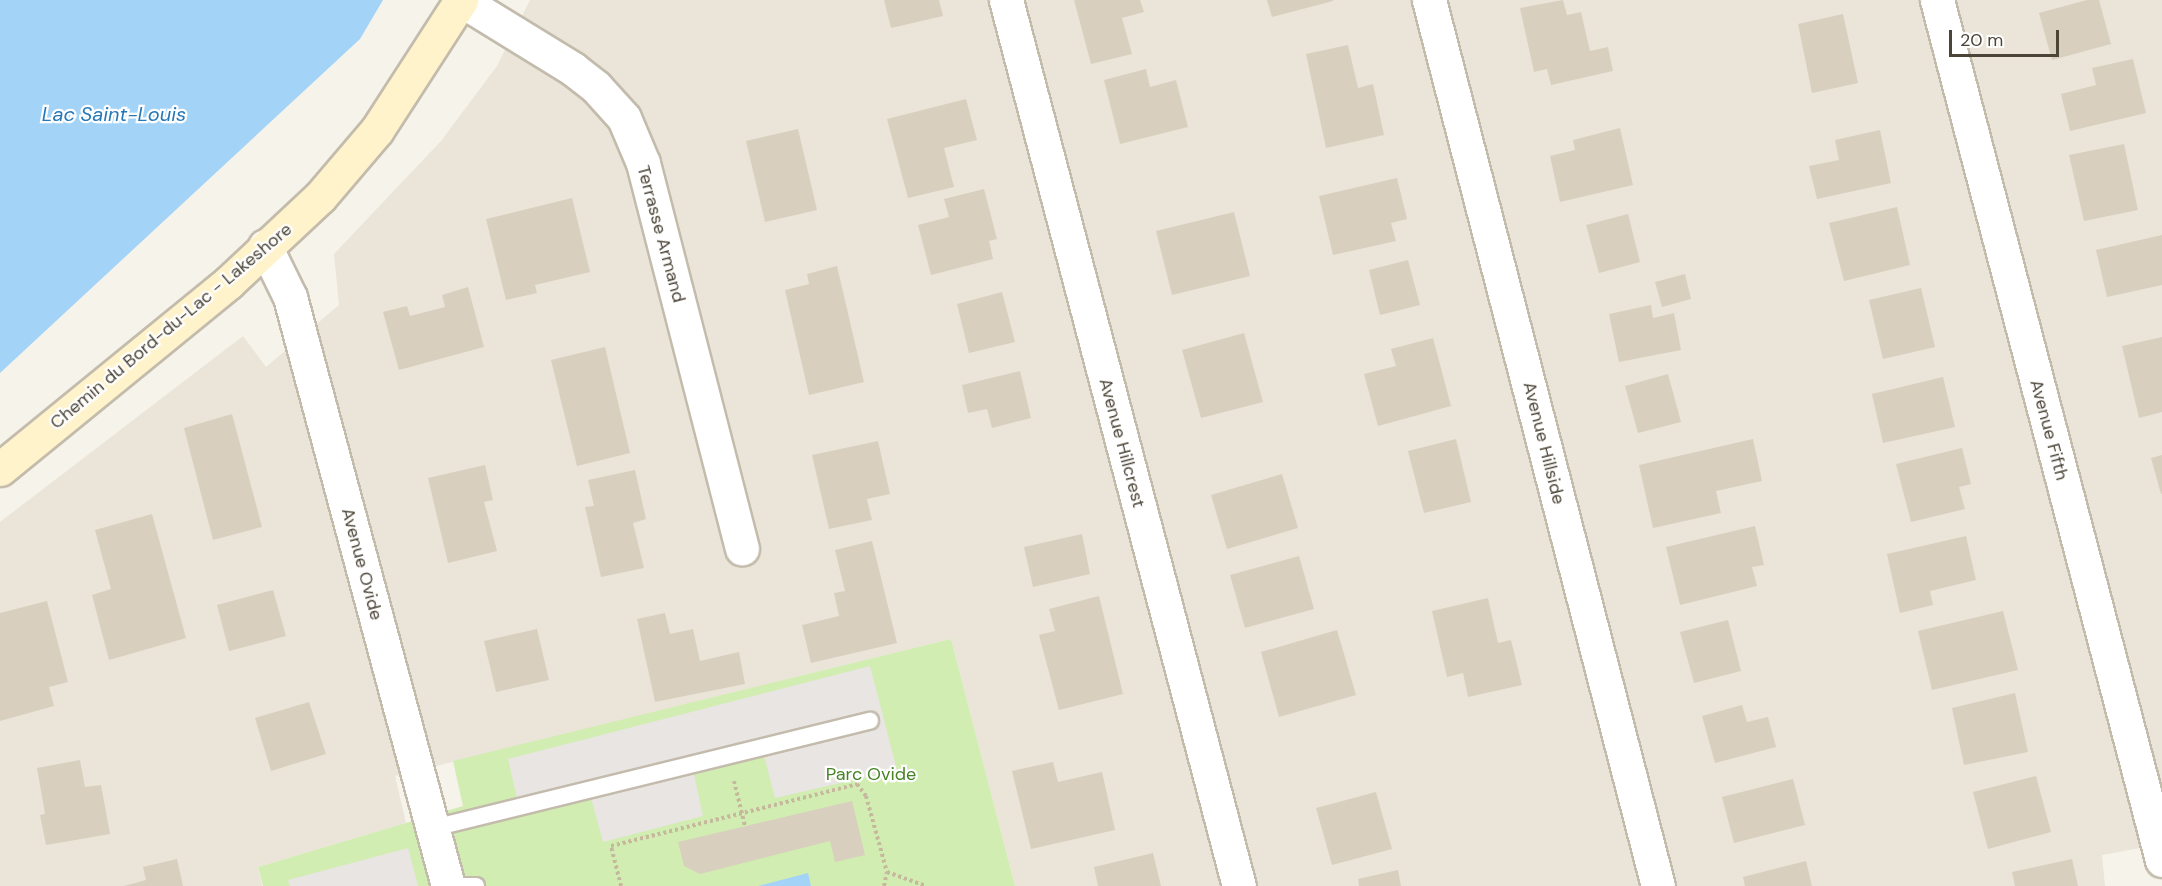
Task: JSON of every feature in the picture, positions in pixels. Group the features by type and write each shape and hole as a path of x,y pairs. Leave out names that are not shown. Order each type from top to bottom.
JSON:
{"street":[{"name":"Chemin du Bord-du-Lac - Lakeshore","path":"0,469 228,283 264,246 320,197 377,130 461,0"},
{"name":"Terrasse Armand","path":"461,0 573,69 596,87 624,118 643,163 742,549"},
{"name":"Avenue Hillcrest","path":"1006,0 1239,886"},
{"name":"Avenue Hillside","path":"1429,0 1658,886"},
{"name":"Avenue Fifth","path":"1937,0 2162,860"},
{"name":"Avenue Ovide","path":"264,246 290,297 448,886"}],"lane":[{"path":"433,828 870,721"},
{"path":"454,886 476,886"}],"path":[{"path":"621,886 611,846 857,784 866,796 887,872 884,886"},
{"path":"742,813 745,826"},
{"path":"887,872 926,886"}],"shaded area":[{"path":"530,0 2162,0 2162,844 2102,855 2105,886 1015,886 951,639 395,776 406,823 258,867 262,886 0,886 0,522 243,336 266,367 339,305 334,254 441,141 497,66"},
{"path":"870,666 897,770 775,798 762,748 692,765 703,816 603,842 589,790 519,807 508,759"},
{"path":"408,848 418,886 290,886 288,880"}],"green space":[{"name":"Parc Ovide","path":"951,639 1015,886 263,886 258,867 463,806 453,761"}],"water":[{"name":"Lac Saint-Louis","path":"0,0 383,0 360,39 0,373"},
{"path":"808,873 811,886 758,886"}],"building":[{"path":"884,0 939,0 943,16 891,28"},
{"path":"1074,0 1140,0 1144,12 1122,18 1132,54 1091,64"},
{"path":"1267,0 1333,0 1333,1 1272,17"},
{"path":"1563,0 1567,15 1581,12 1590,51 1608,47 1613,71 1551,85 1547,69 1534,72 1520,8"},
{"path":"2087,0 2099,0 2111,44 2052,60 2039,13"},
{"path":"1843,14 1858,83 1812,93 1798,24"},
{"path":"1348,45 1358,88 1373,84 1384,135 1326,148 1306,54"},
{"path":"2133,59 2146,113 2070,131 2061,94 2096,85 2092,68"},
{"path":"1146,69 1150,87 1176,80 1188,127 1120,144 1104,80"},
{"path":"966,99 977,140 944,148 954,187 908,198 887,119"},
{"path":"1620,128 1633,185 1560,202 1550,156 1575,150 1573,140"},
{"path":"798,129 817,210 765,222 746,141"},
{"path":"1880,130 1891,183 1817,199 1809,166 1839,160 1835,140"},
{"path":"2124,144 2138,210 2084,221 2069,155"},
{"path":"1397,178 1407,219 1391,223 1396,241 1333,255 1319,196"},
{"path":"984,189 997,239 989,241 993,259 931,275 918,225 949,217 944,199"},
{"path":"572,198 590,272 535,285 537,293 506,300 486,219"},
{"path":"1897,207 1910,265 1844,281 1829,223"},
{"path":"1234,212 1250,276 1172,295 1156,231"},
{"path":"1628,214 1640,262 1599,273 1586,225"},
{"path":"2162,235 2162,285 2107,297 2096,250"},
{"path":"1408,260 1420,305 1380,315 1369,270"},
{"path":"837,266 864,382 809,395 785,290 809,284 807,274"},
{"path":"1685,274 1691,299 1662,307 1655,282"},
{"path":"468,287 484,347 399,370 383,312 407,306 410,316 445,307 442,295"},
{"path":"1921,288 1935,347 1883,359 1869,300"},
{"path":"1002,292 1015,342 969,353 957,304"},
{"path":"1651,305 1653,318 1674,313 1681,350 1619,362 1609,314"},
{"path":"1244,333 1263,402 1201,418 1182,350"},
{"path":"2162,337 2162,412 2139,418 2122,346"},
{"path":"1433,338 1451,406 1378,426 1364,374 1396,366 1391,349"},
{"path":"605,347 630,453 577,466 551,360"},
{"path":"1020,371 1031,418 992,428 987,409 968,413 962,385"},
{"path":"1668,374 1681,422 1638,433 1625,386"},
{"path":"1943,377 1955,427 1883,443 1872,394"},
{"path":"232,414 262,527 213,540 184,428"},
{"path":"1456,439 1471,502 1424,513 1408,451"},
{"path":"1753,439 1762,481 1716,491 1721,513 1653,528 1639,465"},
{"path":"878,441 890,494 867,499 872,520 829,529 812,455"},
{"path":"1962,448 1971,484 1959,487 1965,509 1911,522 1896,464"},
{"path":"2162,455 2162,494 2161,494 2151,458"},
{"path":"485,465 493,500 484,502 497,551 448,563 428,478"},
{"path":"635,470 646,519 633,523 644,568 601,577 585,507 594,506 588,480"},
{"path":"1282,474 1298,528 1227,549 1211,495"},
{"path":"152,514 186,638 109,660 92,595 111,589 95,530"},
{"path":"1755,526 1764,565 1752,567 1757,586 1680,605 1666,547"},
{"path":"1082,534 1090,574 1033,587 1024,547"},
{"path":"1966,536 1976,580 1930,591 1933,605 1900,613 1887,554"},
{"path":"872,541 897,643 811,663 802,625 839,616 834,593 845,591 835,550"},
{"path":"1299,556 1314,609 1245,628 1230,575"},
{"path":"273,590 286,636 229,651 217,605"},
{"path":"1099,596 1123,694 1059,710 1039,635 1055,631 1049,609"},
{"path":"1488,598 1498,643 1511,640 1522,685 1468,697 1463,673 1447,677 1432,611"},
{"path":"47,601 68,682 49,687 54,706 0,721 0,613"},
{"path":"2003,611 2018,670 1932,690 1918,631"},
{"path":"665,613 670,634 693,629 700,661 739,652 745,684 655,702 637,619"},
{"path":"1728,620 1741,671 1694,683 1680,632"},
{"path":"537,629 549,680 496,692 484,641"},
{"path":"1337,630 1356,695 1279,717 1261,652"},
{"path":"2015,693 2028,752 1964,765 1952,708"},
{"path":"309,702 326,754 271,771 255,718"},
{"path":"1742,705 1747,722 1768,717 1776,747 1715,763 1702,716"},
{"path":"80,760 85,787 101,785 110,834 46,845 40,815 45,814 37,768"},
{"path":"1053,762 1058,782 1102,772 1115,830 1031,849 1012,771"},
{"path":"2036,776 2051,832 1988,849 1973,792"},
{"path":"1793,779 1805,825 1734,843 1722,797"},
{"path":"1376,792 1392,849 1332,865 1316,808"},
{"path":"852,801 865,855 835,862 830,841 700,874 684,866 678,842"},
{"path":"1153,853 1161,886 1098,886 1094,867"},
{"path":"177,859 183,886 124,886 146,880 143,867"},
{"path":"2072,859 2078,886 2015,886 2012,872"},
{"path":"1806,861 1812,886 1745,886 1743,877"},
{"path":"1398,870 1401,886 1359,886 1358,879"}]}
